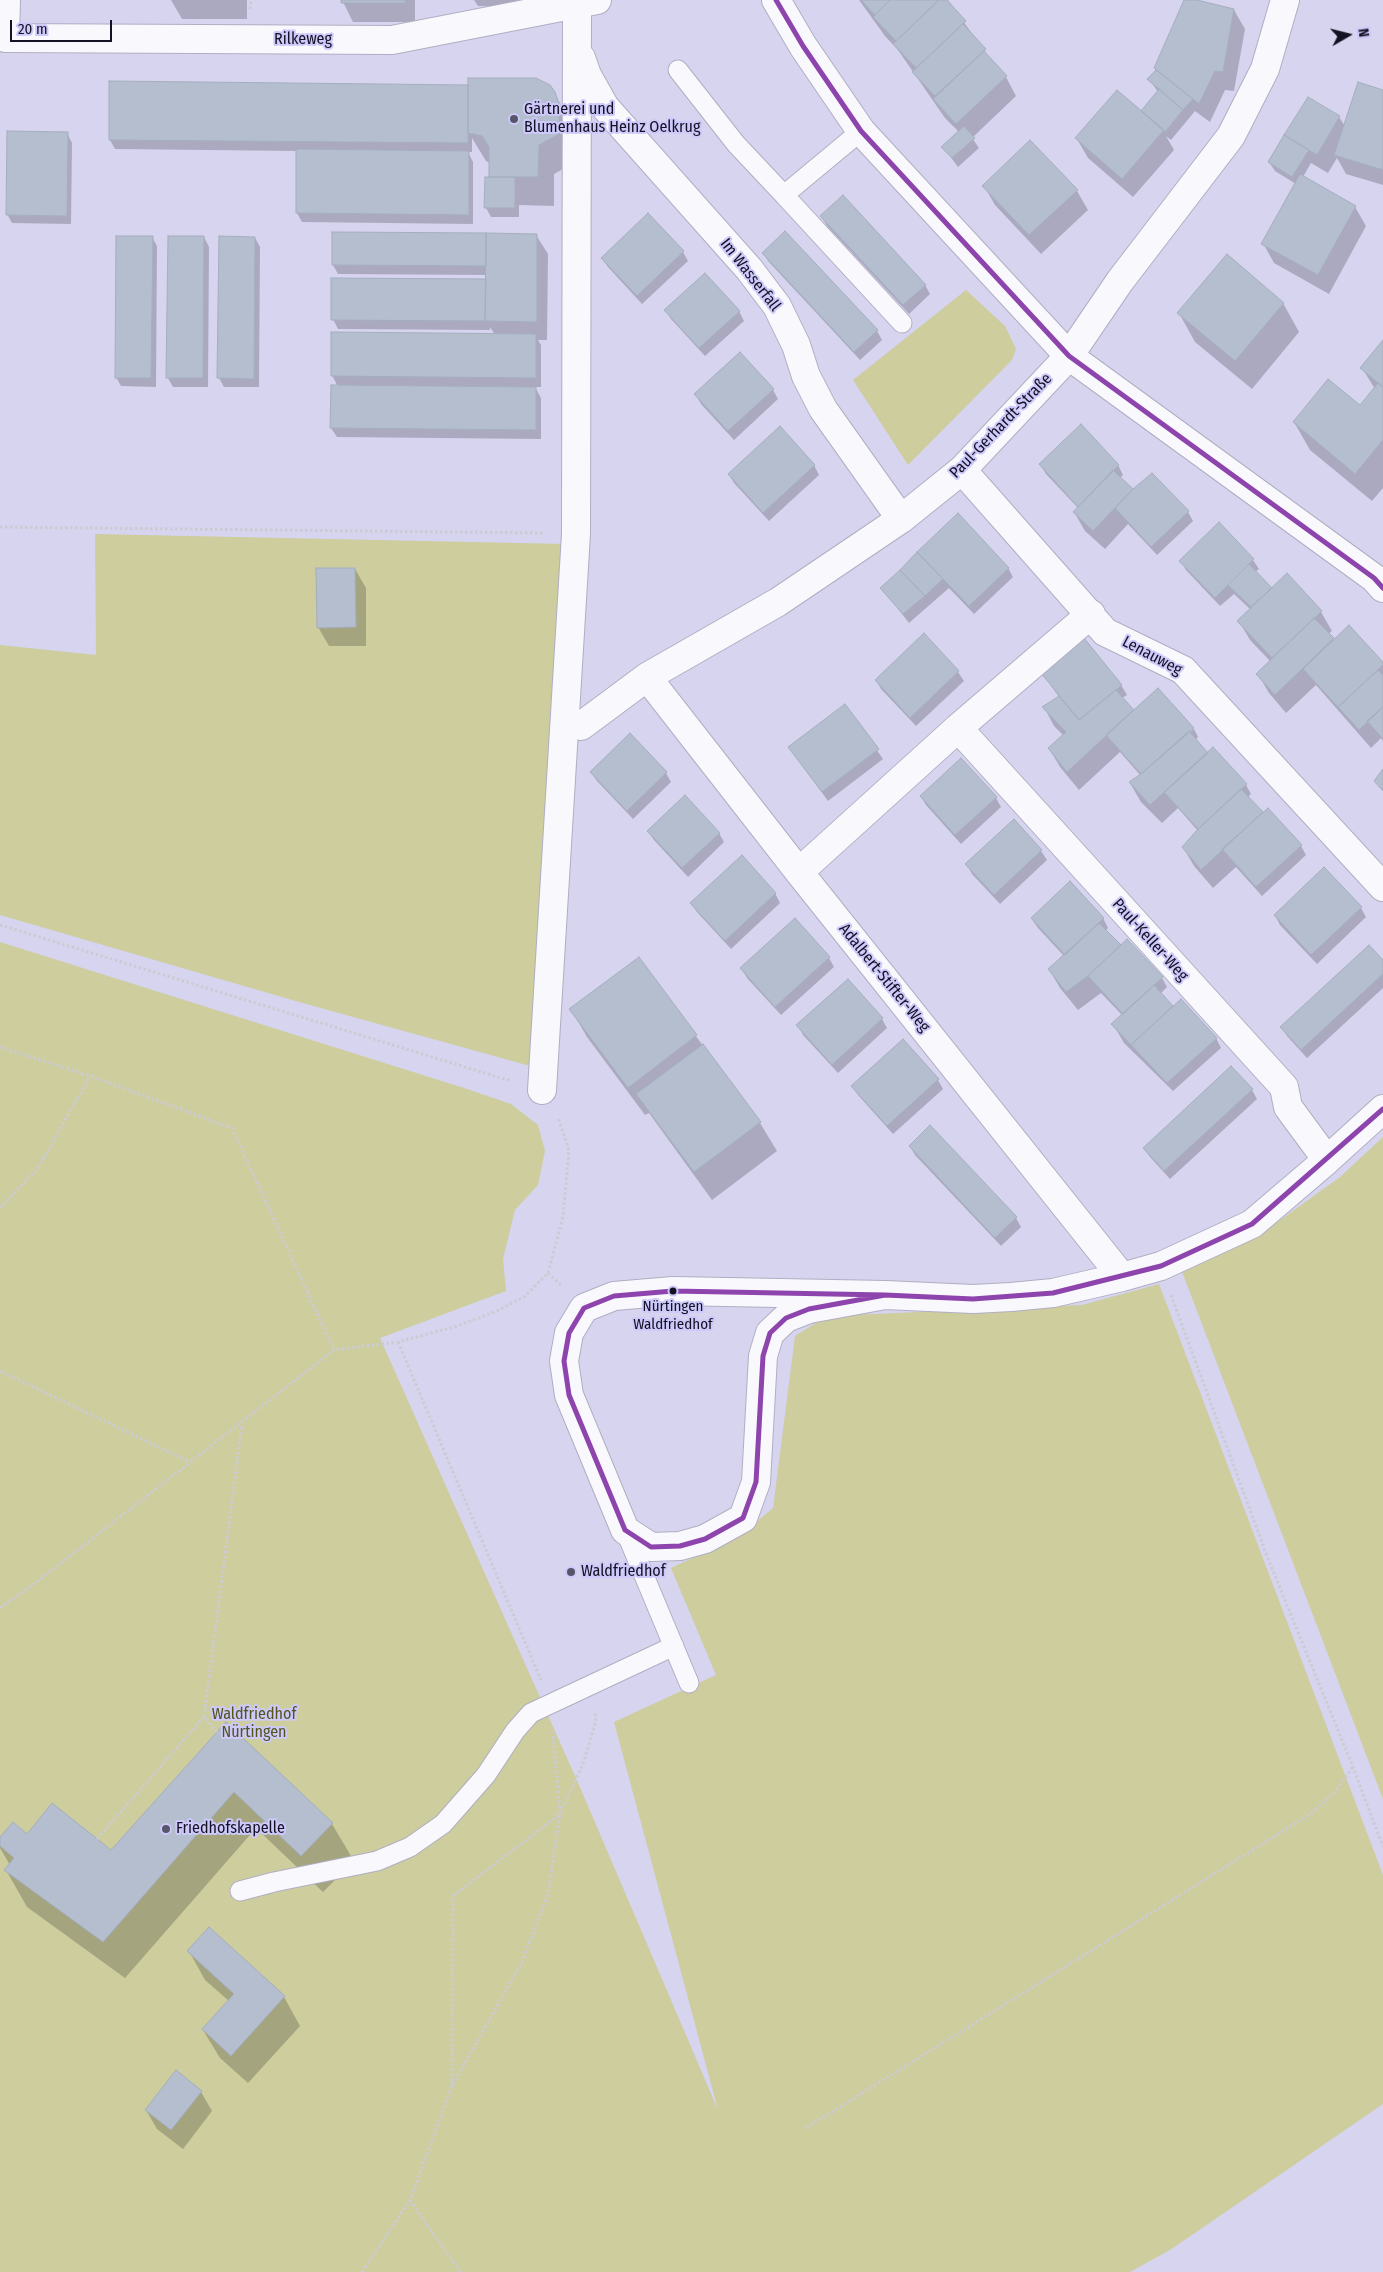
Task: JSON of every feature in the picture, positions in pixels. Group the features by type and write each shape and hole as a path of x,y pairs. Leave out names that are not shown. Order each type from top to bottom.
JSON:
{"street":[{"name":"Rilkeweg","path":"6,0 3,43 392,40 587,2"},
{"path":"776,0 803,46 860,131 1069,356 1380,578"},
{"name":"Paul-Gerhardt-Straße","path":"581,726 647,677 778,602 901,519 962,470 1069,356 1120,280 1231,136 1265,69 1285,0"},
{"path":"542,1090 576,534 577,47 587,2"},
{"name":"Im Wasserfall","path":"577,47 587,75 605,107 749,269 777,306 796,345 806,376 823,409 901,519"},
{"name":"Lenauweg","path":"962,470 1105,632 1183,670 1383,887"},
{"path":"799,872 958,728 1091,614"},
{"name":"Adalbert-Stifter-Weg","path":"647,677 799,872 1122,1277"},
{"name":"Paul-Keller-Weg","path":"958,728 1284,1087 1288,1107 1328,1160"},
{"path":"885,1295 809,1309 786,1318 770,1333 763,1356 756,1482 744,1518 705,1539 680,1546 651,1547 625,1530 569,1395 564,1361 569,1333 584,1308 614,1296 673,1291 885,1295 973,1299 1011,1297 1053,1293 1122,1277 1161,1266 1252,1224 1328,1160 1383,1109"}],"lane":[{"path":"678,70 736,144 902,323"},
{"path":"784,195 860,131"},
{"path":"625,1530 689,1683"},
{"path":"240,1891 274,1882 377,1861 410,1847 443,1824 486,1775 531,1713 674,1646"}],"path":[{"path":"0,528 576,534"},
{"path":"0,925 542,1090 558,1116 568,1150 563,1217 548,1273 525,1296 497,1311 457,1326 398,1342 334,1350 34,1584 0,1608"},
{"path":"0,1047 90,1076 232,1128 334,1350"},
{"path":"0,1208 38,1168 90,1076"},
{"path":"1161,1266 1188,1346 1267,1556 1353,1767 1383,1847"},
{"path":"362,2272 410,2200 452,2086 522,1962 548,1894 560,1814 551,1704 398,1342"},
{"path":"0,1371 190,1462"},
{"path":"97,1839 204,1717 242,1423"},
{"path":"452,2086 453,1896 560,1814 583,1764 596,1721 594,1700 588,1686"},
{"path":"204,1717 217,1732"},
{"path":"806,2128 1309,1815 1335,1792 1353,1767"},
{"path":"410,2200 460,2272"}],"green space":[{"path":"966,290 1005,326 1016,349 1012,360 908,465 853,380"},
{"path":"95,534 565,544 534,1067 299,1002 0,915 0,645 96,655"},
{"name":"Waldfriedhof Nürtingen","path":"0,942 464,1088 511,1104 538,1125 545,1151 538,1185 515,1210 503,1259 506,1291 380,1338 579,1785 718,2110 614,1722 716,1675 671,1568 738,1537 773,1508 795,1336 827,1316 1082,1305 1159,1284 1383,1875 1383,2104 1170,2250 1130,2272 0,2272"},
{"path":"1383,1137 1383,1799 1181,1269 1258,1236 1340,1177"}],"building":[{"path":"341,0 405,0 405,3 341,3"},
{"path":"861,0 890,0 875,15"},
{"path":"890,0 939,0 896,41 873,17"},
{"path":"939,0 947,0 966,21 916,68 893,44"},
{"path":"1184,0 1197,0 1234,9 1223,72 1215,71 1199,104 1154,68"},
{"path":"963,24 986,49 935,96 912,72"},
{"path":"984,51 1007,76 956,124 933,99"},
{"path":"1156,70 1193,99 1183,110 1147,79"},
{"name":"Gärtnerei und Blumenhaus Heinz Oelkrug","path":"468,78 536,78 550,85 555,92 559,104 559,134 539,145 538,177 489,177 489,147 482,136 468,133"},
{"path":"109,81 468,85 468,143 109,140"},
{"path":"1358,82 1383,90 1383,170 1334,155"},
{"path":"1159,89 1183,110 1165,132 1141,111"},
{"path":"1117,90 1164,130 1122,179 1075,138"},
{"path":"1308,97 1340,116 1317,155 1284,135"},
{"path":"964,126 975,138 952,158 941,147"},
{"path":"7,131 68,132 67,216 6,215"},
{"path":"1284,135 1309,150 1292,177 1268,162"},
{"path":"1030,140 1078,190 1029,235 982,186"},
{"path":"296,149 469,151 469,215 296,213"},
{"path":"1300,174 1356,206 1318,275 1261,244"},
{"path":"485,177 515,177 515,208 484,208"},
{"path":"843,195 926,285 903,305 820,216"},
{"path":"648,213 684,251 637,296 601,258"},
{"path":"785,231 878,330 854,352 762,253"},
{"path":"332,232 486,233 486,266 332,265"},
{"path":"486,233 537,234 537,322 485,321"},
{"path":"116,236 153,236 151,378 115,378"},
{"path":"168,236 204,236 203,378 166,378"},
{"path":"219,236 255,237 254,379 217,378"},
{"path":"1227,254 1284,303 1235,361 1177,313"},
{"path":"705,273 740,311 699,348 664,310"},
{"path":"331,278 486,279 485,321 331,320"},
{"path":"331,332 536,334 536,378 331,376"},
{"path":"1383,340 1383,387 1360,368"},
{"path":"740,352 774,389 728,431 694,394"},
{"path":"1328,379 1360,405 1378,383 1383,387 1383,440 1355,474 1293,422"},
{"path":"331,385 536,387 536,430 330,428"},
{"path":"1081,424 1119,465 1078,507 1039,464"},
{"path":"780,426 815,465 763,513 728,474"},
{"path":"1113,470 1133,489 1093,531 1073,512"},
{"path":"1152,473 1189,511 1151,547 1115,508"},
{"path":"958,513 1009,568 969,606 917,552"},
{"path":"1219,522 1254,559 1215,598 1179,561"},
{"path":"917,552 943,579 925,596 900,570"},
{"path":"1249,564 1272,588 1251,607 1228,585"},
{"path":"316,568 355,568 356,627 317,628"},
{"path":"900,570 925,596 903,614 880,588"},
{"path":"1287,573 1322,611 1272,658 1237,621"},
{"path":"1314,618 1334,638 1275,695 1256,674"},
{"path":"1349,625 1383,662 1383,665 1338,707 1303,669"},
{"path":"924,633 959,671 910,718 875,680"},
{"path":"1084,638 1122,685 1079,720 1041,673"},
{"path":"1378,670 1383,675 1383,707 1359,730 1338,707"},
{"path":"1158,688 1194,728 1141,774 1106,735"},
{"path":"1116,690 1134,710 1067,772 1048,748 1066,732 1042,707 1059,696 1079,720"},
{"path":"845,704 879,749 822,792 788,747"},
{"path":"1383,707 1383,739 1367,721"},
{"path":"1189,731 1208,753 1150,805 1129,782 1141,774"},
{"path":"630,733 667,772 627,811 590,772"},
{"path":"1213,747 1247,784 1198,829 1164,792"},
{"path":"961,758 997,797 955,835 920,796"},
{"path":"1383,769 1383,791 1374,781"},
{"path":"1241,789 1263,812 1201,870 1182,847 1198,829"},
{"path":"685,795 720,833 682,868 647,831"},
{"path":"1268,808 1302,845 1256,887 1222,849"},
{"path":"1014,819 1042,850 994,895 965,864"},
{"path":"742,855 776,893 725,941 690,903"},
{"path":"1324,867 1362,907 1311,955 1274,915"},
{"path":"1070,881 1104,918 1065,955 1031,918"},
{"path":"795,918 830,957 775,1007 740,968"},
{"path":"1099,923 1121,945 1088,976 1066,992 1048,969"},
{"path":"1127,939 1163,977 1123,1014 1088,976"},
{"path":"1369,945 1383,960 1383,974 1301,1050 1280,1027"},
{"path":"639,957 697,1035 628,1088 569,1009"},
{"path":"848,979 883,1018 832,1065 796,1025"},
{"path":"1154,985 1173,1006 1131,1045 1111,1024"},
{"path":"1181,999 1217,1038 1167,1083 1131,1045"},
{"path":"903,1039 939,1079 887,1126 851,1086"},
{"path":"703,1044 761,1122 694,1172 636,1094"},
{"path":"1231,1066 1253,1089 1164,1171 1143,1148"},
{"path":"930,1125 1017,1217 995,1238 909,1146"},
{"name":"Friedhofskapelle","path":"226,1722 333,1823 301,1856 234,1792 103,1942 4,1870 14,1858 0,1846 0,1837 13,1822 27,1834 52,1803 111,1850"},
{"path":"209,1927 285,1996 231,2056 202,2029 234,1994 187,1951"},
{"path":"176,2070 202,2091 171,2130 145,2110"}],"transit line":[{"path":"776,0 803,46 861,131 1069,356 1374,578 1383,588"},
{"path":"885,1295 973,1299 1053,1293 1161,1266 1252,1224 1383,1109"},
{"path":"673,1291 885,1295 809,1309 786,1318 770,1333 763,1356 756,1482 743,1518 705,1539 680,1546 651,1547 625,1530 569,1395 564,1361 569,1333 584,1308 614,1296 673,1291"}],"place":[{"name":"Gärtnerei und Blumenhaus Heinz Oelkrug","path":"514,119"},
{"name":"Nürtingen Waldfriedhof","path":"673,1291"},
{"name":"Waldfriedhof","path":"571,1572"},
{"name":"Friedhofskapelle","path":"166,1829"}]}
